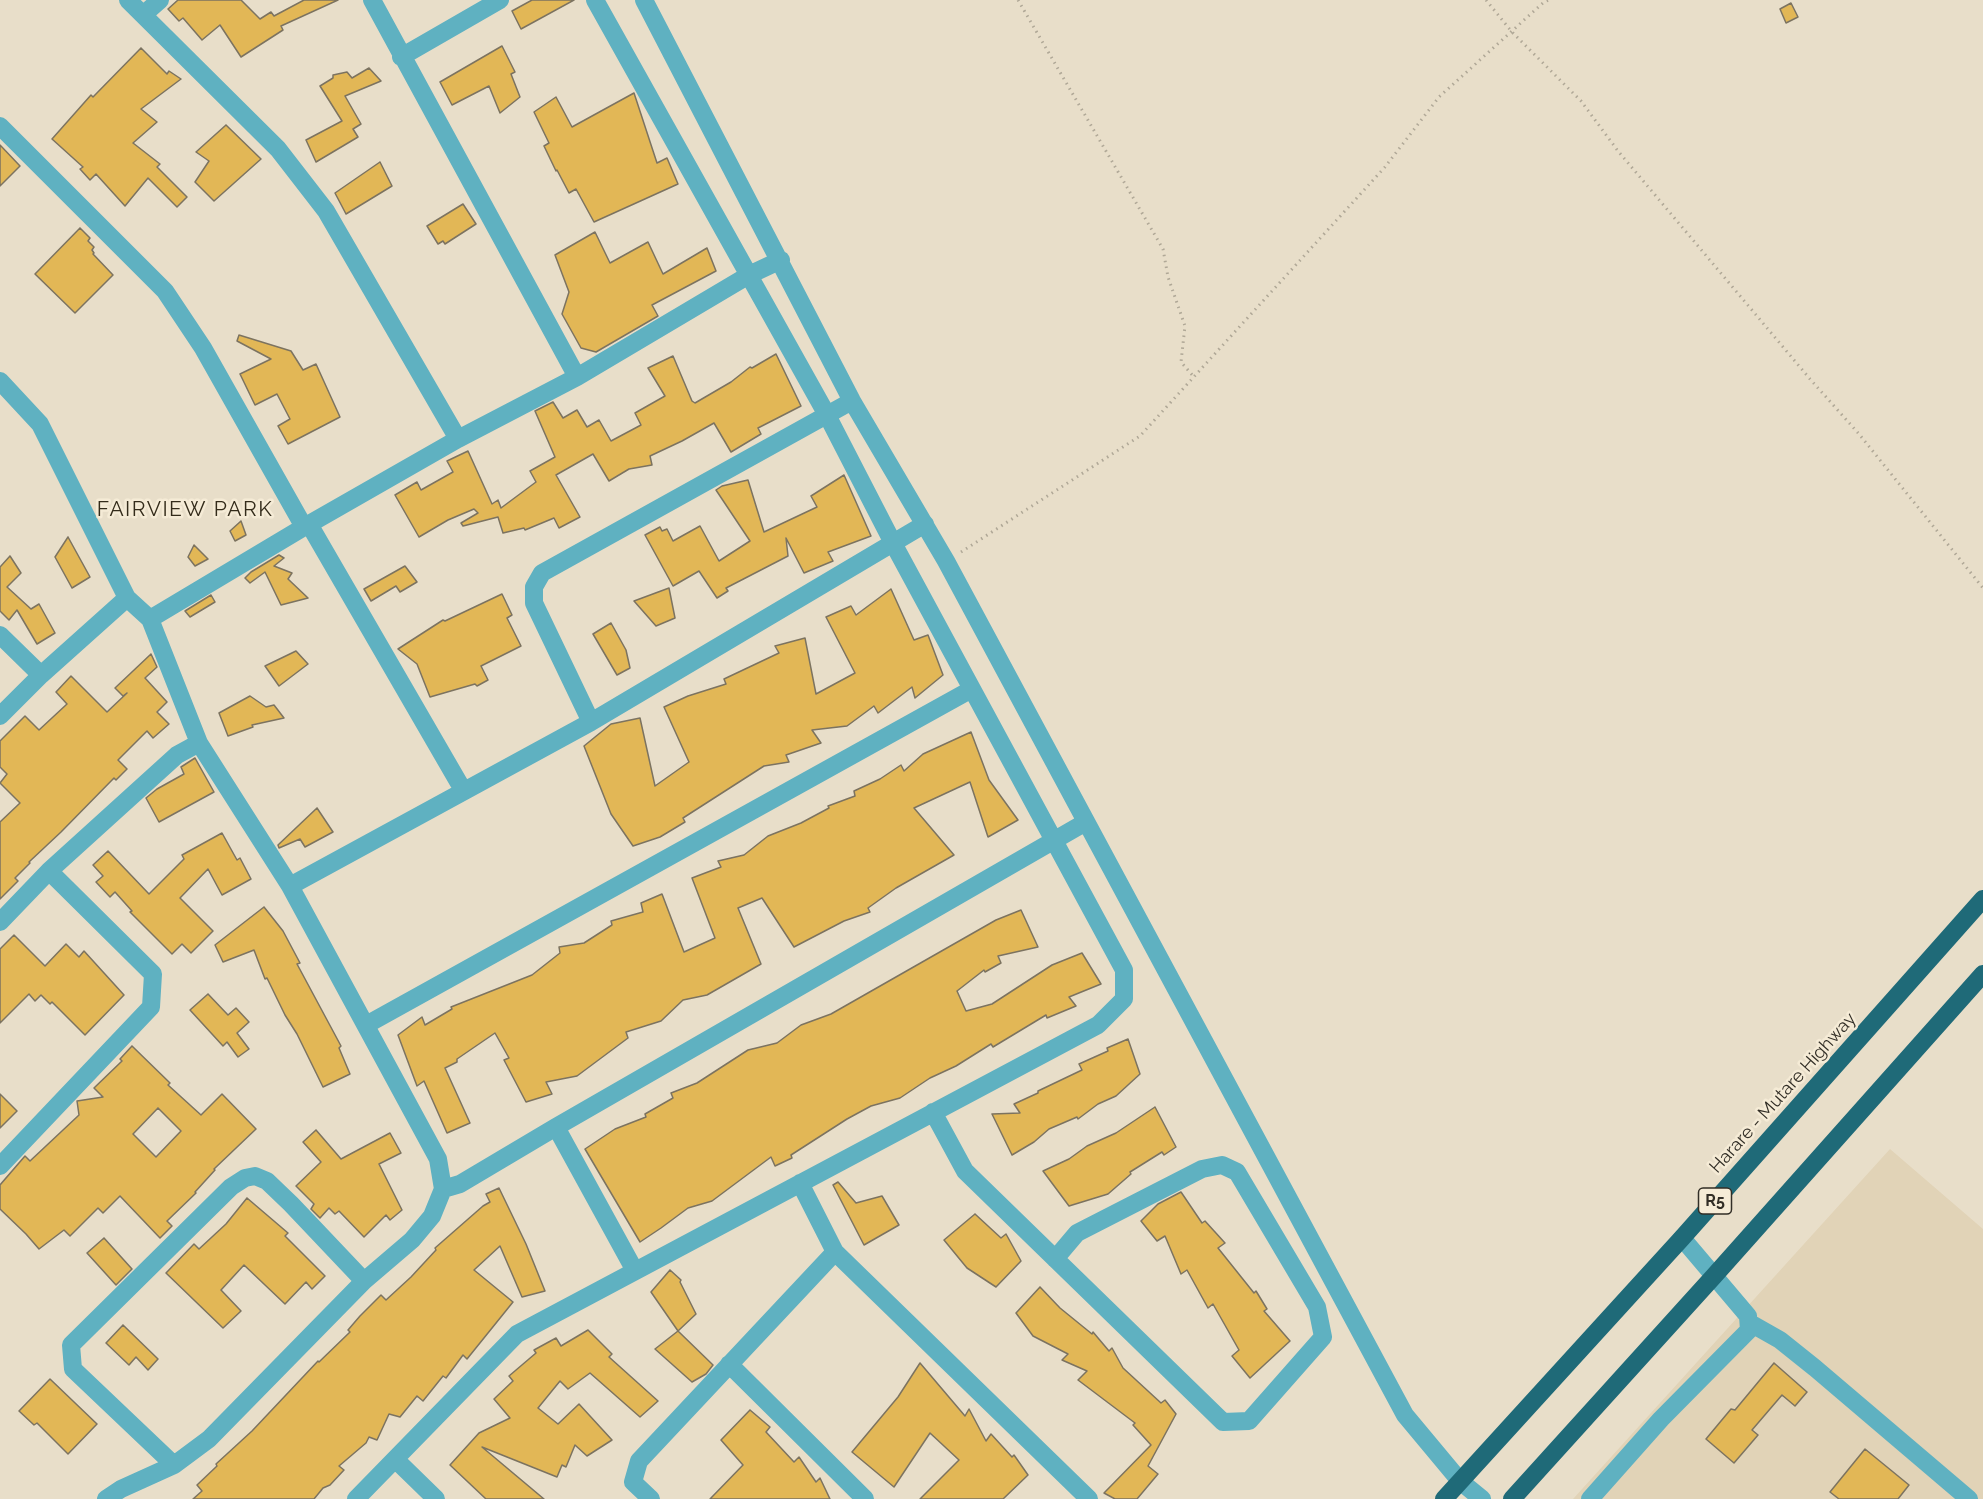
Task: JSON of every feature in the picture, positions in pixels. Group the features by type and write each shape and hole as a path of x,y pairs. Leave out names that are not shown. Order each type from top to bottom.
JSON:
{"highway":[{"name":"Harare - Mutare Highway","path":"1444,1499 1682,1238 1983,899"},
{"path":"1512,1499 1983,974"}],"street":[{"path":"128,0 278,149 326,211 458,439"},
{"path":"143,15 160,0"},
{"path":"372,0 577,377"},
{"path":"401,57 501,0"},
{"path":"356,1499 517,1334 1098,1025 1124,999 1124,970 893,543 827,415 595,0"},
{"path":"644,0 747,200 781,260 852,401 946,561 1405,1415 1460,1481 1482,1499"},
{"path":"0,126 165,291 202,348 463,790"},
{"path":"150,619 307,525 458,439 577,377 749,275 781,260"},
{"path":"0,381 40,424 127,598 150,619 200,743 290,886 366,1025 438,1159 443,1189 432,1216 412,1240 364,1281 209,1439 174,1465 121,1489 106,1499"},
{"path":"591,722 534,603 534,587 542,573 852,401"},
{"path":"290,886 591,722 925,524"},
{"path":"0,716 41,675 127,598"},
{"path":"0,635 41,675"},
{"path":"366,1025 972,689"},
{"path":"0,922 49,871 177,754 200,743"},
{"path":"443,1189 460,1184 1086,822"},
{"path":"0,1166 151,1007 153,974 49,871"},
{"path":"933,1112 965,1171 1055,1259 1223,1422 1249,1422 1323,1337 1317,1306 1237,1172 1222,1165 1202,1168 1077,1233 1055,1259"},
{"path":"556,1127 635,1271"},
{"path":"174,1465 73,1369 71,1345 231,1187 245,1178 255,1176 267,1181 364,1281"},
{"path":"800,1183 835,1252 1089,1499"},
{"path":"1590,1499 1661,1419 1749,1330 1748,1316 1682,1238"},
{"path":"651,1499 633,1482 639,1461 835,1252"},
{"path":"1750,1323 1780,1340 1815,1368 1969,1499"},
{"path":"729,1364 865,1499"},
{"path":"395,1459 436,1499"}],"path":[{"path":"1018,0 1163,249 1168,277 1185,326 1181,362 1194,377"},
{"path":"1486,0 1512,32 1581,101 1618,151 1810,379 1867,443 1983,588"},
{"path":"946,561 1140,436 1385,167 1439,97 1544,2 1549,0"}],"shaded area":[{"path":"1890,1149 1983,1229 1983,1499 1573,1499"}],"building":[{"path":"178,0 241,0 260,19 271,12 274,16 304,0 338,0 281,26 283,30 241,57 220,25 202,40 183,18 179,21 168,9"},
{"path":"532,0 574,0 521,29 512,11"},
{"path":"1791,3 1798,17 1786,23 1780,9"},
{"path":"502,46 515,72 511,74 520,97 500,113 489,86 452,105 440,82"},
{"path":"141,48 167,74 169,71 181,79 141,109 157,122 133,143 160,164 157,167 187,197 177,207 148,178 125,206 96,174 90,180 80,169 83,167 52,139 91,95 93,97"},
{"path":"369,68 381,81 345,96 361,124 353,129 358,137 316,162 306,140 342,121 320,86 333,78 333,75 347,72 352,78"},
{"path":"634,93 657,163 667,158 678,184 594,222 576,189 569,193 556,171 544,146 549,143 534,112 556,97 572,127"},
{"path":"226,125 261,159 214,201 195,182 209,161 196,152"},
{"path":"0,145 20,166 0,186"},
{"path":"380,162 392,186 346,214 335,193"},
{"path":"463,204 476,224 445,244 443,241 438,244 427,226"},
{"path":"80,228 90,238 88,241 94,247 93,254 113,275 75,313 35,274"},
{"path":"595,232 610,263 648,242 663,274 707,248 716,271 652,305 658,316 596,352 581,348 562,314 569,292 555,255"},
{"path":"239,335 291,351 303,370 316,364 340,417 288,444 278,426 290,419 277,394 255,405 240,374 271,359 237,341"},
{"path":"776,354 801,406 758,428 761,434 731,452 714,423 650,456 652,465 629,469 609,481 593,454 556,475 580,517 559,528 554,518 525,530 524,528 503,533 498,517 463,526 461,523 478,513 474,509 448,520 419,537 395,495 417,482 421,490 453,472 447,461 468,451 492,504 498,500 501,508 536,482 530,471 555,457 535,411 553,402 563,418 577,410 587,427 599,420 611,441 641,425 635,413 665,396 648,368 673,356 692,401 695,403 731,382 750,367"},
{"path":"844,475 871,536 828,552 833,561 804,573 786,538 788,556 726,588 728,591 717,598 699,571 673,586 645,535 660,527 662,531 667,529 673,541 700,526 719,561 750,541 716,490 722,486 748,480 764,532 817,507 811,496"},
{"path":"241,521 246,535 235,541 230,531"},
{"path":"68,537 90,577 72,588 55,557"},
{"path":"194,545 208,559 195,566 188,557"},
{"path":"279,555 284,558 274,566 292,573 288,579 308,598 281,605 265,572 250,583 245,578"},
{"path":"10,556 21,573 7,587 31,609 39,604 55,633 37,644 17,610 9,620 0,611 0,567"},
{"path":"405,566 417,582 400,592 396,586 371,601 364,589"},
{"path":"669,588 675,618 656,626 634,601"},
{"path":"891,589 914,640 928,635 943,675 915,698 912,687 878,713 874,706 847,726 812,730 821,743 786,755 789,762 764,766 683,818 685,822 660,837 633,846 611,814 584,746 611,724 640,718 655,786 689,762 664,707 688,696 726,684 724,679 779,653 775,646 805,638 816,694 855,673 826,617 851,606 856,615"},
{"path":"502,594 512,615 507,618 521,646 481,666 488,680 477,686 475,684 430,697 417,664 398,649 443,620"},
{"path":"211,595 215,602 190,617 185,611"},
{"path":"611,623 626,650 630,668 617,675 593,634"},
{"path":"296,651 308,664 279,686 265,666"},
{"path":"151,654 157,667 145,678 167,702 157,712 169,724 153,738 147,731 118,760 127,769 116,780 114,778 29,862 15,878 18,881 0,899 0,822 20,803 0,783 7,774 0,767 0,741 25,716 39,730 67,704 56,692 71,676 107,712 127,693 123,696 115,688"},
{"path":"250,696 266,707 274,705 284,718 252,725 253,727 228,736 219,713"},
{"path":"971,732 989,780 1018,820 988,837 970,782 914,808 954,855 896,888 868,908 870,912 844,921 794,947 762,898 738,908 761,964 707,995 683,1000 661,1021 626,1032 628,1038 577,1076 546,1082 552,1094 526,1102 504,1060 509,1058 495,1033 457,1059 457,1062 445,1068 470,1123 447,1133 424,1081 417,1086 398,1035 422,1017 425,1025 452,1009 451,1007 532,975 560,953 559,947 584,943 612,925 611,921 643,912 641,903 662,894 684,952 715,938 692,878 721,867 718,861 744,855 768,836 801,823 829,808 828,806 855,796 854,791 880,779 901,765 904,771 923,754"},
{"path":"195,758 214,792 159,822 146,798 184,774 181,767"},
{"path":"317,808 333,832 305,847 300,839 279,848 278,845"},
{"path":"222,833 237,860 240,858 251,879 222,895 208,869 180,898 213,931 191,953 182,944 172,954 130,912 132,911 115,892 110,897 96,882 103,876 93,865 108,851 149,894 184,859 182,855"},
{"path":"264,907 283,931 300,963 297,964 341,1046 339,1048 350,1074 323,1087 267,978 265,979 254,950 223,962 215,945"},
{"path":"1021,910 1038,947 998,956 1001,963 985,972 984,970 957,991 966,1011 992,1004 1052,965 1082,953 1101,984 1069,997 1076,1006 1047,1018 1046,1015 993,1047 991,1044 956,1066 930,1078 900,1098 871,1106 847,1119 791,1155 792,1158 775,1166 771,1157 712,1201 688,1208 640,1242 585,1149 615,1129 646,1117 645,1114 673,1098 671,1093 697,1083 748,1050 777,1043 801,1025 831,1014 996,920"},
{"path":"14,935 45,966 66,944 79,957 84,951 124,995 85,1035 52,1002 50,1004 41,995 35,1001 29,994 0,1023 0,949"},
{"path":"208,994 228,1015 236,1008 249,1022 237,1033 249,1049 238,1057 227,1042 223,1046 190,1010"},
{"path":"1128,1039 1140,1074 1116,1096 1098,1104 1078,1119 1077,1117 1049,1129 1034,1142 1012,1155 992,1114 1020,1113 1014,1104 1082,1070 1079,1064"},
{"path":"132,1046 170,1083 168,1085 201,1115 222,1094 256,1129 214,1169 196,1193 167,1221 172,1226 160,1238 120,1196 103,1213 98,1208 70,1236 64,1230 39,1249 0,1209 0,1185 25,1156 30,1161 79,1115 77,1101 103,1097 94,1088 122,1061 120,1059","holes":["158,1108 181,1131 156,1157 133,1134"]},
{"path":"0,1094 17,1111 0,1128"},
{"path":"1155,1107 1176,1147 1164,1155 1162,1152 1130,1172 1131,1174 1108,1194 1069,1206 1043,1171 1069,1159 1087,1146 1116,1133"},
{"path":"316,1130 341,1159 390,1133 401,1153 379,1164 402,1210 390,1220 386,1215 364,1237 339,1211 335,1214 329,1208 320,1218 311,1209 314,1204 296,1186 321,1162 303,1142"},
{"path":"838,1182 856,1203 882,1196 899,1225 864,1245 833,1185"},
{"path":"499,1188 526,1244 545,1291 522,1297 500,1246 474,1270 513,1302 467,1359 463,1355 446,1378 443,1376 423,1401 417,1396 400,1417 389,1414 377,1440 369,1437 366,1443 339,1466 344,1470 314,1499 193,1499 202,1491 197,1485 217,1466 216,1464 350,1332 348,1330 360,1316 381,1295 386,1300 411,1277 436,1250 435,1248 490,1202 486,1194"},
{"path":"1181,1192 1202,1223 1205,1221 1225,1243 1218,1248 1254,1293 1256,1291 1267,1309 1264,1311 1290,1341 1250,1378 1232,1356 1239,1350 1213,1304 1208,1308 1187,1270 1181,1274 1165,1236 1157,1241 1141,1221 1158,1204"},
{"path":"247,1198 288,1233 285,1236 325,1276 312,1289 306,1282 285,1304 244,1265 221,1290 241,1311 223,1328 166,1273 194,1244 199,1249 226,1224"},
{"path":"975,1214 1001,1238 1006,1234 1021,1261 996,1287 967,1268 944,1240"},
{"path":"104,1238 132,1269 116,1285 87,1253"},
{"path":"670,1270 681,1280 696,1314 678,1331 651,1292"},
{"path":"1040,1287 1060,1308 1092,1334 1093,1332 1109,1351 1112,1348 1123,1368 1161,1403 1165,1400 1176,1414 1148,1466 1158,1474 1137,1499 1115,1499 1104,1493 1151,1445 1133,1425 1135,1423 1078,1380 1087,1371 1062,1360 1068,1354 1033,1336 1016,1313"},
{"path":"123,1325 158,1359 148,1370 136,1357 129,1365 106,1343"},
{"path":"588,1330 612,1354 609,1357 658,1401 640,1417 590,1373 568,1389 560,1381 538,1408 558,1424 579,1404 612,1440 587,1456 575,1445 566,1467 562,1465 557,1477 482,1447 544,1499 486,1499 450,1465 479,1433 510,1418 494,1399 513,1381 509,1376 536,1353 534,1350 556,1338 561,1346"},
{"path":"678,1331 713,1365 706,1374 692,1382 655,1349"},
{"path":"920,1363 965,1416 969,1409 986,1441 991,1434 1012,1457 1014,1455 1028,1475 1003,1499 920,1499 959,1460 930,1433 894,1487 852,1452 898,1397"},
{"path":"1774,1363 1807,1392 1795,1406 1782,1395 1752,1430 1758,1435 1734,1463 1706,1439 1731,1409 1735,1410"},
{"path":"50,1379 97,1424 68,1454 37,1423 34,1425 19,1411"},
{"path":"750,1410 770,1427 766,1432 794,1462 799,1457 816,1482 820,1478 830,1499 710,1499 743,1465 721,1440"},
{"path":"1865,1449 1909,1485 1898,1499 1839,1499 1830,1492"}],"district":[{"name":"FAIRVIEW PARK","path":"185,510"}]}
